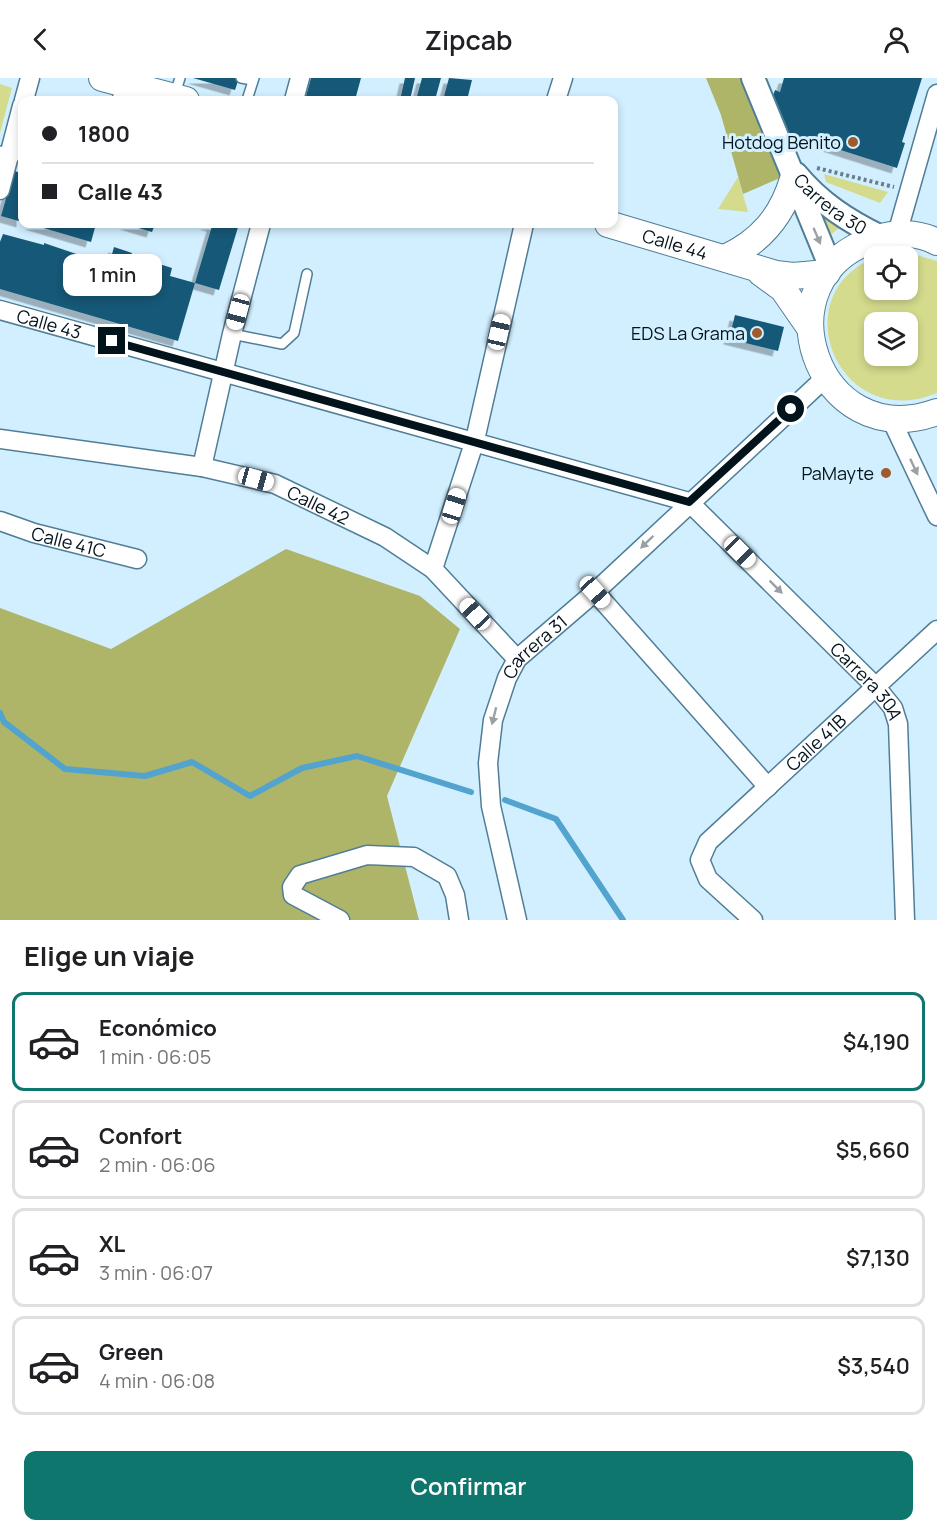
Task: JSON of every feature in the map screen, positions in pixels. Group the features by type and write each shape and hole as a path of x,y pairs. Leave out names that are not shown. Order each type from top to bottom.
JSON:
{"main road":[{"path":"116,85 180,92"},
{"path":"734,262 741,250 769,227 788,196 797,170"},
{"name":"Calle 44","path":"618,227 776,274 829,270"},
{"path":"932,418 891,419 861,410 841,396 825,378 813,352 810,328 814,299 829,270 853,248 889,235 935,239"},
{"name":"Calle 44","path":"734,262 765,275 783,290 810,328"}],"street":[{"path":"25,96 30,78"},
{"path":"295,96 300,78"},
{"path":"557,96 563,78"},
{"name":"Carrera 30","path":"753,78 807,187 854,224 889,235"},
{"path":"889,235 909,190 937,94"},
{"path":"0,190 18,123"},
{"name":"Carrera 30","path":"797,170 829,270"},
{"path":"202,467 232,334 260,228"},
{"path":"434,569 475,440 523,228"},
{"name":"Calle 43","path":"0,310 475,440 689,502"},
{"name":"Carrera 31","path":"517,920 491,806 488,763 491,730 499,699 517,659 595,592 689,502 825,378"},
{"path":"891,419 937,516"},
{"name":"Calle 42","path":"0,439 233,472 288,490 385,537 434,569 517,659"},
{"name":"Carrera 30A","path":"689,502 876,687 893,708 898,724 905,920"},
{"name":"Calle 41C","path":"0,521 34,533 137,558"},
{"path":"595,592 768,787"},
{"name":"Calle 41B","path":"753,920 708,879 700,860 708,842 937,630"},
{"path":"340,920 293,895 292,887 300,875 367,855 414,857 447,876 455,896 459,920"}],"lane":[{"path":"241,78 253,79 248,96"},
{"path":"232,334 282,344 289,340 294,333 307,274"}],"path":[{"path":"797,170 909,190"}],"green space":[{"path":"706,78 745,78 780,178 743,194 721,115"},
{"path":"0,84 12,88 0,133"},
{"path":"824,174 888,192 880,203 826,182"},
{"path":"738,177 748,212 718,209"},
{"path":"811,203 842,226 825,239"},
{"path":"918,255 937,261 937,393 902,401 873,395 850,378 834,355 828,328 831,301 846,276 864,264 864,300 918,300"},
{"path":"286,549 420,596 460,629 387,796 419,920 0,920 0,608 111,649"}],"building":[{"path":"193,78 239,78 235,90"},
{"path":"311,78 361,78 356,96 306,96"},
{"path":"405,78 415,78 411,96 401,96"},
{"path":"422,78 441,78 436,96 417,96"},
{"path":"449,78 472,80 468,96 444,96"},
{"path":"784,78 922,78 902,142 905,143 897,168 784,132 770,104 775,90 780,92"},
{"path":"14,171 18,172 18,221 1,216"},
{"path":"44,228 95,228 91,242"},
{"path":"138,228 154,228 152,232"},
{"path":"211,228 238,228 219,290 195,283"},
{"path":"3,234 44,245 44,243 109,265 114,247 132,253 129,262 148,267 150,261 172,268 170,276 195,283 178,341 0,289 0,242"},
{"name":"EDS La Grama","path":"735,315 784,327 778,351 729,339"}],"waterway":[{"path":"0,713 4,722 65,769 145,776 192,762 250,796 302,768 357,756 471,792"},
{"path":"505,800 556,819 623,920"}],"place":[{"name":"Hotdog Benito","path":"853,142"},
{"name":"EDS La Grama","path":"757,333"},
{"name":"PaMayte","path":"886,473"}],"route":[{"path":"112,341 475,440 689,502 791,409"}]}
